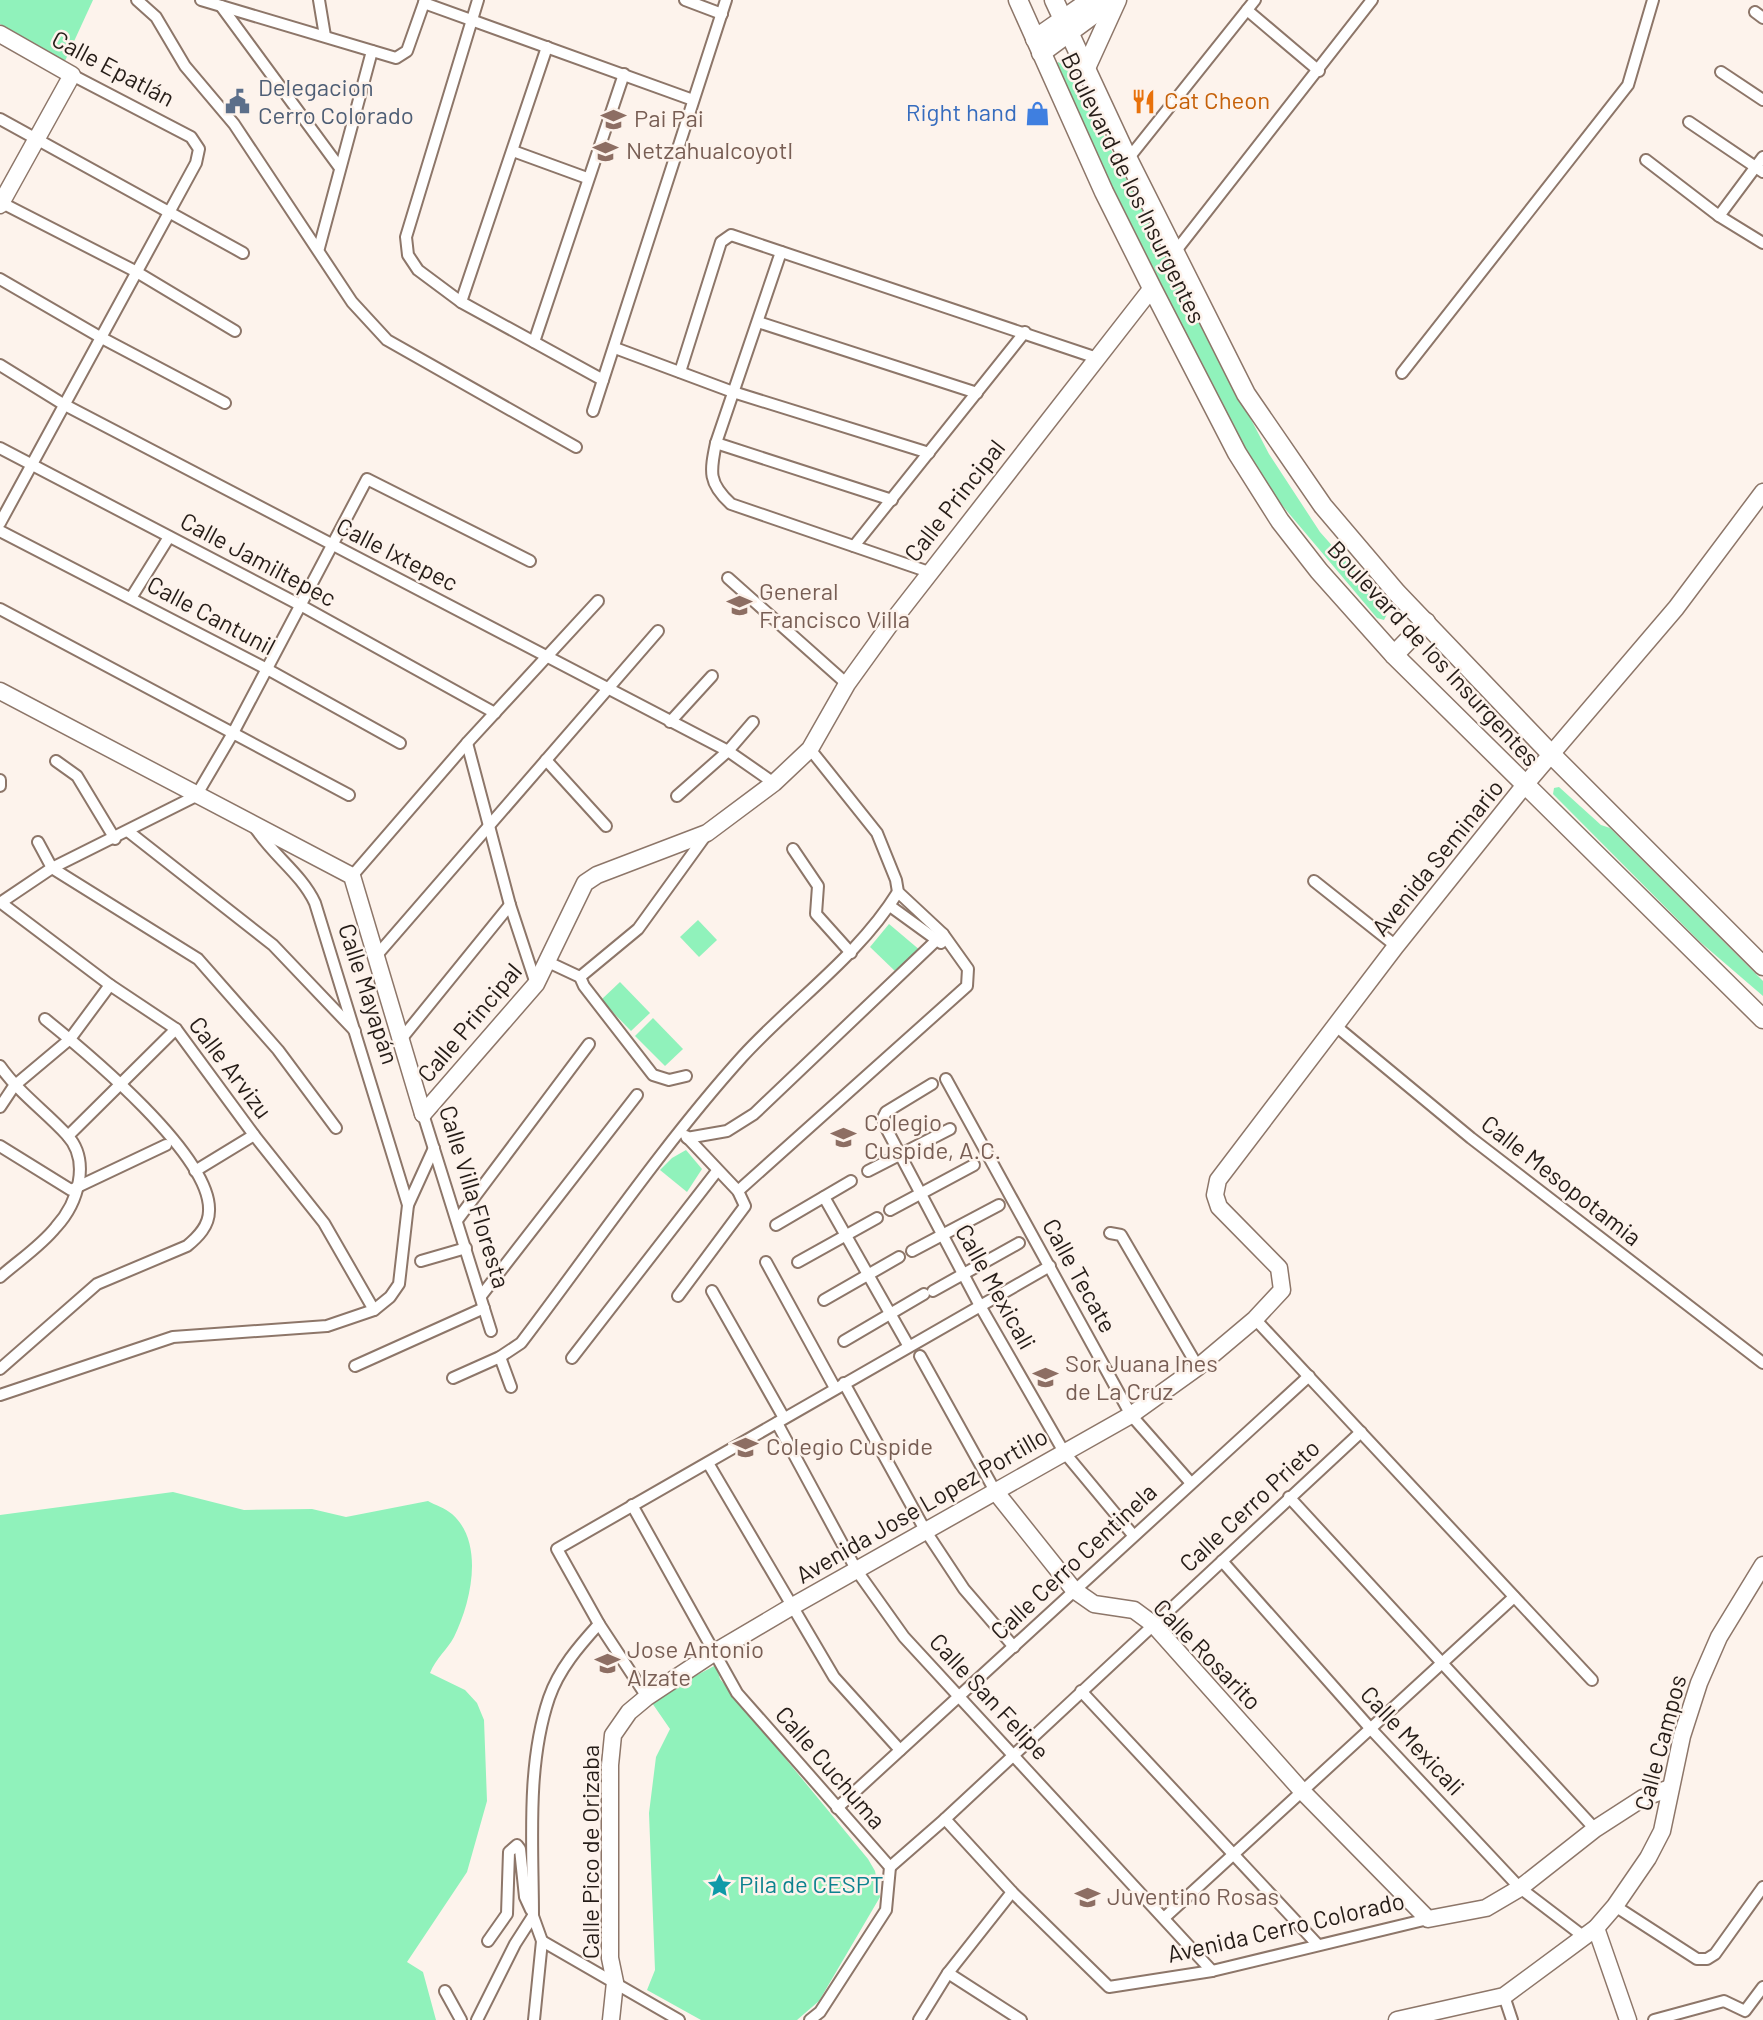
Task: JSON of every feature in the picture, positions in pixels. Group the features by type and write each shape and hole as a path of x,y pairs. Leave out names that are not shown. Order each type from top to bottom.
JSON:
{"main road":[{"name":"Boulevard de los Insurgentes","path":"1018,0 1152,288 1237,453 1280,522 1318,571 1394,655 1524,786 1763,1018"},
{"name":"Boulevard de los Insurgentes","path":"1054,0 1128,159 1246,394 1335,521 1553,756 1763,966"},
{"path":"1067,27 1091,0"},
{"path":"1038,46 1115,0"},
{"path":"1086,68 1115,0"},
{"path":"1394,655 1426,622"}],"street":[{"path":"137,0 156,17 185,66 233,124 319,248 352,302 387,340 576,447"},
{"path":"201,0 397,58 406,54 425,1 693,100"},
{"path":"319,0 325,36"},
{"path":"478,0 406,237 408,255 418,270 461,302 603,380"},
{"path":"685,0 722,14"},
{"path":"593,411 726,0"},
{"path":"1128,159 1255,0"},
{"path":"1175,252 1372,0"},
{"path":"1402,373 1628,85 1653,0"},
{"path":"221,6 340,168"},
{"path":"1247,10 1319,71"},
{"name":"Calle Epatlán","path":"0,34 191,137 200,149 196,163 171,211"},
{"path":"461,302 547,47"},
{"path":"319,248 372,51"},
{"path":"1721,72 1763,100"},
{"path":"534,342 624,74"},
{"path":"72,75 38,141 0,203 135,271 235,331"},
{"path":"0,119 243,253"},
{"path":"1689,122 1760,169"},
{"path":"513,151 587,178"},
{"path":"1719,216 1760,169 1763,156"},
{"path":"1646,160 1719,216 1763,243"},
{"path":"0,523 135,271 171,211"},
{"path":"680,372 721,242 731,235 1097,358"},
{"path":"781,251 716,443 711,470 717,490 731,504 929,572"},
{"path":"0,279 100,337 225,403"},
{"name":"Calle Principal","path":"424,1114 536,984 585,883 597,874 708,833 774,783 810,749 847,684 929,572 1152,288"},
{"path":"758,322 977,393"},
{"path":"854,546 1025,332"},
{"path":"615,348 733,392 929,453"},
{"name":"Calle Ixtepec","path":"0,365 63,404 728,751 774,783"},
{"path":"716,443 892,500"},
{"name":"Calle Jamiltepec","path":"0,448 302,606 495,713"},
{"path":"0,902 52,868 129,832 196,796 302,606 331,544 367,479 530,561"},
{"name":"Avenida Seminario","path":"1215,1195 1218,1180 1396,946 1524,786 1553,756 1676,608 1760,502"},
{"name":"Calle Cantunil","path":"0,531 267,669 400,743"},
{"path":"131,598 169,537"},
{"path":"728,578 847,684"},
{"path":"352,876 467,743 598,601"},
{"path":"0,609 349,795"},
{"path":"377,955 658,631"},
{"path":"670,722 712,676"},
{"name":"Calle Mayapán","path":"0,691 352,876"},
{"path":"677,796 728,751 753,722"},
{"path":"467,743 510,905 536,984"},
{"path":"810,749 877,833 898,892 940,938"},
{"path":"546,760 606,826"},
{"path":"56,761 77,776 115,839"},
{"path":"0,780 0,786"},
{"name":"Calle Mayapán","path":"254,826 268,849 306,884 311,894 357,1033 408,1205 399,1284 390,1297 374,1310"},
{"path":"129,832 256,929 357,1033"},
{"path":"580,977 638,929 708,833"},
{"path":"38,842 52,868 198,959 278,1050 337,1128"},
{"path":"793,849 818,886 816,914 851,953"},
{"name":"Calle Villa Floresta","path":"352,876 491,1331"},
{"path":"1314,881 1396,946"},
{"path":"453,1378 500,1357 521,1343 743,1056 851,953 890,906 898,892"},
{"name":"Calle Arvizu","path":"0,902 110,985 176,1029 254,1135 324,1223 374,1310"},
{"path":"402,1038 510,905"},
{"path":"738,1191 967,986 970,978 968,969 950,945 890,906"},
{"path":"684,1135 727,1131 754,1114 940,938"},
{"path":"548,962 580,977 584,986 653,1075 669,1080 686,1076"},
{"path":"0,1107 14,1086 70,1039 110,985"},
{"path":"0,1369 97,1284 187,1246 199,1236 206,1225 210,1208 195,1171 159,1123 120,1083 45,1019"},
{"name":"Calle Mesopotamia","path":"1337,1027 1471,1138 1763,1363"},
{"path":"68,1136 176,1029"},
{"path":"458,1219 589,1044"},
{"path":"0,1066 14,1086 68,1136 82,1161 77,1188 57,1227 0,1277"},
{"name":"Calle Tecate","path":"946,1079 1131,1415 1190,1482"},
{"name":"Calle Mexicali","path":"932,1084 886,1112 883,1118 979,1304 1064,1452 1133,1535"},
{"path":"355,1366 483,1302 637,1095"},
{"path":"868,1171 950,1129"},
{"path":"195,1171 254,1135"},
{"path":"678,1296 745,1206 738,1191 684,1135"},
{"path":"0,1146 11,1155 50,1174 66,1190 77,1188 166,1145"},
{"path":"408,1205 433,1148"},
{"path":"0,1162 11,1155"},
{"path":"890,1210 974,1165"},
{"path":"572,1358 717,1171"},
{"path":"776,1225 851,1181"},
{"name":"Avenida Jose Lopez Portillo","path":"647,1697 715,1652 1131,1415 1198,1367 1255,1319 1282,1290 1283,1278 1279,1268 1219,1207 1215,1195"},
{"path":"824,1197 908,1345"},
{"path":"912,1251 999,1205"},
{"path":"798,1262 877,1218"},
{"path":"1110,1233 1121,1236 1198,1367"},
{"path":"844,1340 1019,1242"},
{"path":"421,1261 466,1248"},
{"path":"824,1300 899,1257"},
{"path":"766,1262 925,1530 964,1589 1014,1647"},
{"path":"647,1697 599,1623 557,1549 979,1304 1050,1266"},
{"name":"Calle San Felipe","path":"712,1291 857,1571 904,1637 1212,1971"},
{"path":"0,1395 173,1337 315,1328 374,1310"},
{"path":"1255,1319 1592,1680"},
{"name":"Calle Rosarito","path":"920,1356 995,1491 1074,1590 1094,1604 1134,1611 1153,1624 1302,1791 1428,1919"},
{"path":"500,1357 511,1387"},
{"name":"Calle Cerro Centinela","path":"837,1808 1190,1482 1309,1376"},
{"name":"Calle Cerro Prieto","path":"890,1867 1361,1432"},
{"path":"708,1463 834,1677 900,1750"},
{"path":"1289,1497 1595,1829"},
{"name":"Calle Cuchuma","path":"632,1505 737,1693 890,1867"},
{"name":"Calle Mexicali","path":"1222,1561 1370,1728 1520,1888 1590,1932"},
{"name":"Calle Campos","path":"1504,1996 1590,1932 1615,1906 1648,1858 1662,1831 1670,1788 1699,1683 1719,1637 1763,1565"},
{"path":"1164,1917 1514,1597"},
{"path":"477,2020 515,1944 533,1916 538,1741 549,1697 570,1657 599,1623"},
{"path":"1081,1691 1318,1945"},
{"name":"Calle Pico de Orizaba","path":"611,2020 615,1982 610,1958 610,1765 613,1735 629,1712 647,1697"},
{"name":"Avenida Cerro Colorado","path":"945,1819 1012,1892 1109,1987 1212,1971 1428,1919 1486,1908 1520,1888 1595,1829 1643,1798 1670,1788"},
{"path":"488,1941 508,1914 509,1852 517,1845 520,1849 525,1897 542,1941 534,2020"},
{"path":"810,2020 820,2012 886,1910 890,1867"},
{"path":"1615,1906 1697,1959 1707,1959 1715,1954 1763,1887"},
{"path":"919,2020 948,1973 1012,1892"},
{"path":"1590,1932 1628,2020"},
{"path":"542,1941 679,2020"},
{"path":"948,1973 1021,2020"},
{"path":"1654,2020 1724,2001 1745,2011 1763,1987"},
{"path":"445,1991 461,2020"},
{"path":"1402,2019 1504,1996 1512,2020"}],"green space":[{"path":"0,0 93,0 65,61 0,24"},
{"path":"1058,62 1068,67 1269,454 1320,532 1389,610 1384,620 1377,618 1281,504 1257,471 1208,383 1054,67"},
{"path":"1559,787 1601,825 1610,828 1763,981 1763,996 1699,941 1553,794 1554,788"},
{"path":"698,920 717,940 699,957 680,937"},
{"path":"889,924 921,951 897,973 870,947"},
{"path":"620,982 650,1013 631,1031 601,1000"},
{"path":"653,1018 683,1049 665,1066 635,1036"},
{"path":"686,1150 702,1169 687,1192 660,1170 672,1158"},
{"path":"173,1492 244,1510 312,1509 346,1517 428,1501 452,1514 462,1526 472,1557 470,1591 454,1637 430,1673 465,1690 477,1703 484,1720 487,1801 467,1872 407,1962 423,1972 436,2020 0,2020 0,1515"},
{"path":"716,1665 720,1679 875,1871 880,1897 819,2001 797,2020 701,2020 647,1990 655,1970 649,1813 656,1757 670,1729 650,1700"}],"place":[{"name":"Cat Cheon","path":"1144,101"},
{"name":"Delegacion Cerro Colorado","path":"238,102"},
{"name":"Right hand","path":"1037,113"},
{"name":"Pai Pai","path":"614,119"},
{"name":"Netzahualcoyotl","path":"606,151"},
{"name":"General Francisco Villa","path":"739,606"},
{"name":"Colegio Cuspide, A.C.","path":"844,1137"},
{"name":"Sor Juana Ines de La Cruz","path":"1045,1378"},
{"name":"Colegio Cuspide","path":"746,1447"},
{"name":"Jose Antonio Alzate","path":"607,1664"},
{"name":"Pila de CESPT","path":"719,1885"},
{"name":"Juventino Rosas","path":"1087,1897"}]}
